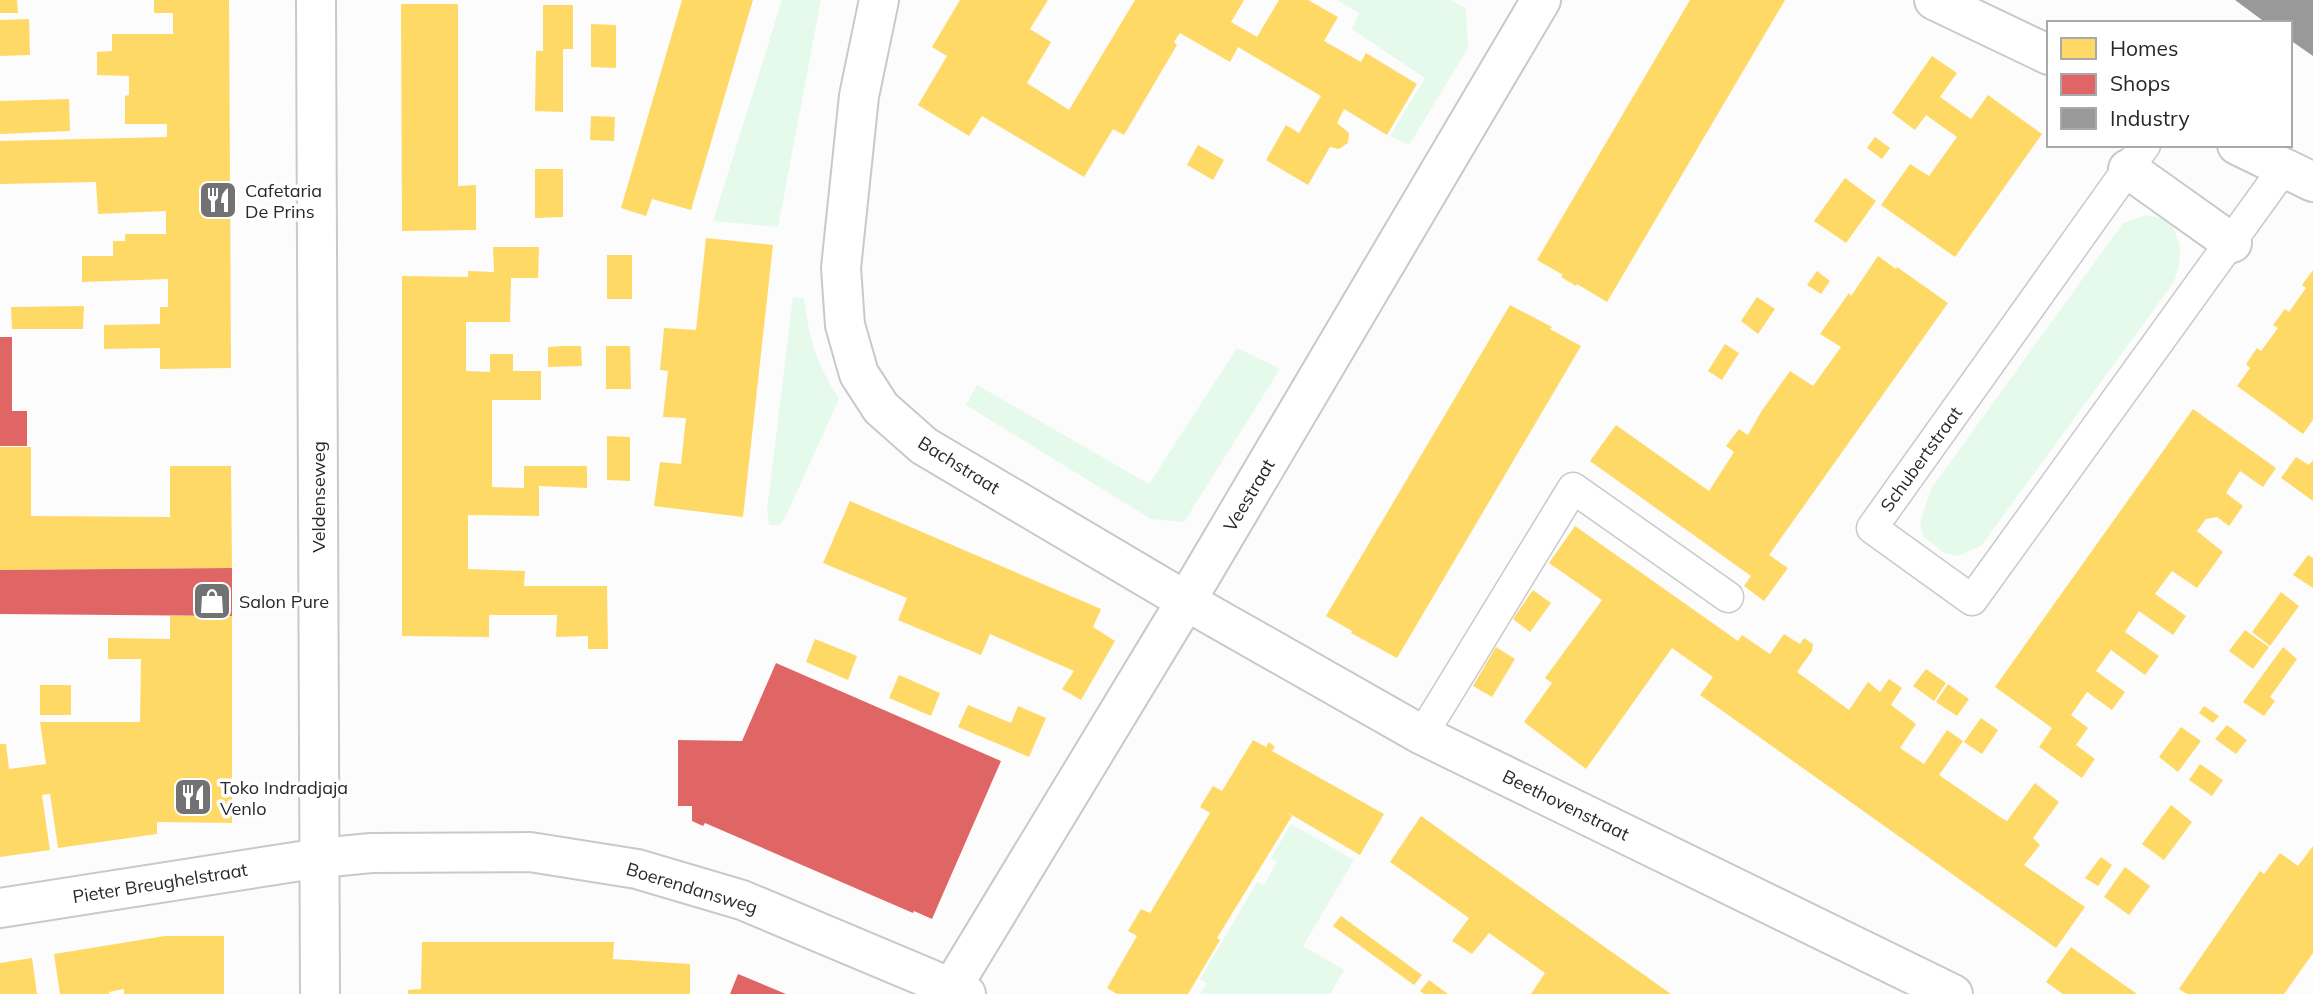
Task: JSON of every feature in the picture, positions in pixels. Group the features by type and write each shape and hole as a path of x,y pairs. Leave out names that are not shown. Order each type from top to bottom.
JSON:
{"street":[{"name":"Veldenseweg","path":"316,0 320,994"},
{"name":"Bachstraat","path":"879,0 859,96 841,268 845,325 859,374 881,408 924,446 1186,601"},
{"name":"Veestraat","path":"959,991 1541,0"},
{"path":"1934,0 2047,54"},
{"name":"Schubertstraat","path":"2241,147 2299,175"},
{"name":"Schubertstraat","path":"2137,157 2232,243"},
{"name":"Beethovenstraat","path":"1186,601 1422,735 1953,994"},
{"name":"Boerendansweg","path":"320,858 371,853 530,852 637,869 742,900 959,991"},
{"name":"Pieter Breughelstraat","path":"0,908 320,858"}],"lane":[{"name":"Schubertstraat","path":"2137,157 1871,528 1972,600 2232,243 2299,175"},
{"path":"1422,735 1573,488 1728,597"}],"green space":[{"path":"782,0 821,0 778,227 713,221"},
{"path":"1337,0 1451,0 1466,8 1468,48 1409,145 1390,136 1425,78 1352,29 1359,13"},
{"path":"2146,215 2169,220 2177,237 2180,257 2174,282 1981,546 1958,556 1944,553 1923,536 1920,522 1931,489 2123,223"},
{"path":"793,297 804,299 815,351 839,399 785,518 779,525 769,525 767,510"},
{"path":"1237,348 1280,369 1184,522 1151,519 966,405 977,385 1149,484"},
{"path":"1291,824 1354,860 1303,946 1344,970 1330,994 1200,994 1207,983 1200,979 1257,882 1264,885 1277,862 1271,858"}],"building: Homes":[{"path":"0,0 17,0 18,13 0,13"},
{"path":"154,0 229,0 231,368 160,369 160,348 104,349 104,325 160,324 160,307 168,307 168,279 82,282 82,256 113,256 113,241 125,241 125,234 166,234 166,211 98,214 96,182 0,184 0,141 167,137 167,124 125,124 125,96 129,95 129,76 97,75 97,52 112,51 112,34 173,34 173,13 154,13"},
{"path":"682,0 753,0 691,210 652,199 646,216 621,208"},
{"path":"960,0 1048,0 1030,29 1051,42 1027,83 1069,110 1135,0 1244,0 1231,22 1257,37 1279,0 1308,0 1338,17 1324,41 1361,62 1366,53 1417,84 1387,135 1344,109 1337,123 1349,133 1348,143 1339,149 1330,147 1308,185 1266,160 1286,125 1299,133 1321,96 1238,47 1230,62 1180,33 1174,42 1177,45 1124,135 1113,129 1084,177 982,116 969,136 918,105 947,56 932,47"},
{"path":"1690,0 1785,0 1607,302 1561,277 1563,275 1537,260"},
{"path":"401,4 458,4 458,186 476,185 476,230 402,231"},
{"path":"543,5 573,5 573,49 563,49 563,112 535,111 536,51 543,51"},
{"path":"29,19 30,55 0,56 0,20"},
{"path":"591,24 616,25 616,68 591,67"},
{"path":"1932,56 1957,73 1940,97 1971,119 1988,95 2042,134 1955,257 1881,205 1910,164 1929,176 1957,137 1926,115 1915,130 1892,113"},
{"path":"69,99 70,131 0,134 0,101"},
{"path":"591,116 615,117 614,141 590,140"},
{"path":"1875,137 1890,148 1882,159 1867,148"},
{"path":"1198,145 1224,160 1213,180 1187,165"},
{"path":"535,169 563,169 563,217 535,218"},
{"path":"1845,178 1876,201 1846,243 1814,221"},
{"path":"706,238 773,245 743,517 654,506 660,462 681,464 686,418 663,417 668,371 660,370 664,328 696,330"},
{"path":"493,247 539,247 538,278 511,278 510,322 466,322 466,371 490,372 490,354 513,354 513,371 541,371 541,400 492,400 492,487 524,488 524,466 587,466 587,488 539,486 539,516 468,515 468,569 525,571 524,586 607,586 608,649 588,649 588,636 556,637 557,615 489,615 489,637 402,636 402,276 468,277 468,271 494,272"},
{"path":"607,255 632,255 632,299 607,299"},
{"path":"1878,256 1948,303 1769,555 1788,568 1764,601 1744,586 1751,576 1590,461 1616,425 1709,491 1734,452 1726,446 1739,429 1748,435 1790,371 1813,386 1841,347 1820,334 1849,293 1851,296"},
{"path":"2313,270 2313,420 2303,434 2237,386 2250,368 2246,364 2257,348 2261,351 2278,328 2273,325 2285,309 2289,312 2306,288 2302,285"},
{"path":"1817,271 1830,281 1821,294 1807,285"},
{"path":"1757,297 1775,309 1758,334 1741,321"},
{"path":"1510,305 1581,346 1397,658 1326,616"},
{"path":"84,306 83,329 12,329 11,307"},
{"path":"1725,344 1739,353 1722,380 1708,371"},
{"path":"581,346 582,366 548,367 548,347"},
{"path":"606,346 630,346 631,389 606,389"},
{"path":"2193,409 2276,468 2263,487 2240,471 2226,493 2243,506 2229,526 2217,517 2206,519 2197,531 2223,552 2197,588 2172,571 2155,594 2186,616 2173,635 2139,611 2125,632 2159,656 2145,675 2111,650 2096,671 2125,692 2112,710 2087,692 2071,715 2088,728 2076,745 2095,759 2082,778 2039,747 2052,728 1995,687"},
{"path":"607,436 630,437 630,481 607,480"},
{"path":"0,447 31,447 31,516 170,517 170,466 231,466 232,568 0,570"},
{"path":"2296,457 2309,465 2313,460 2313,501 2281,478"},
{"path":"850,501 1101,609 1093,627 1115,641 1081,700 1062,689 1074,671 990,634 981,655 898,620 907,598 823,563"},
{"path":"1575,526 1738,641 1742,635 1770,654 1784,634 1800,644 1804,638 1813,644 1812,651 1797,672 1849,710 1868,682 1880,692 1889,679 1902,688 1891,705 1916,724 1900,748 1924,764 1947,730 1963,741 1939,775 2007,821 2035,783 2059,802 2033,838 2040,845 2024,865 2085,907 2056,948 1700,695 1713,677 1672,648 1586,769 1524,722 1552,683 1545,678 1602,600 1549,563"},
{"path":"2308,555 2313,558 2313,588 2293,575"},
{"path":"1533,590 1551,603 1530,632 1513,619"},
{"path":"2281,592 2299,606 2270,646 2252,632"},
{"path":"170,616 232,616 232,823 157,822 157,834 58,848 50,794 42,795 50,850 0,857 0,744 6,744 9,769 46,764 40,722 140,722 141,659 108,659 108,638 170,639"},
{"path":"2245,630 2269,647 2253,669 2229,651"},
{"path":"815,639 857,656 848,680 806,662"},
{"path":"1496,647 1515,659 1492,697 1473,686"},
{"path":"2283,647 2297,659 2270,697 2275,701 2264,716 2243,702"},
{"path":"1926,669 1946,683 1934,701 1913,686"},
{"path":"899,675 940,693 931,716 889,698"},
{"path":"1948,684 1969,699 1957,716 1936,702"},
{"path":"40,685 71,685 71,715 40,715"},
{"path":"968,705 1011,723 1018,706 1046,718 1029,757 958,727"},
{"path":"2204,706 2219,716 2213,723 2199,713"},
{"path":"1981,718 1998,730 1982,754 1964,742"},
{"path":"2227,725 2247,740 2236,754 2215,739"},
{"path":"2181,727 2201,741 2178,772 2159,757"},
{"path":"1253,740 1266,747 1269,742 1275,747 1272,751 1384,814 1360,855 1285,811 1292,816 1217,938 1220,940 1188,994 1117,994 1107,988 1137,936 1128,931 1141,909 1150,913 1210,813 1200,807 1213,786 1222,791"},
{"path":"2200,764 2223,780 2212,796 2189,780"},
{"path":"2171,805 2192,822 2164,860 2142,844"},
{"path":"1421,816 1671,994 1531,994 1545,973 1489,933 1472,954 1452,941 1469,918 1390,862"},
{"path":"2313,846 2313,953 2284,994 2187,994 2179,989 2260,871 2264,874 2280,853 2298,866"},
{"path":"2101,857 2112,865 2098,886 2085,878"},
{"path":"2125,867 2150,886 2129,915 2104,897"},
{"path":"1341,916 1422,975 1414,985 1333,926"},
{"path":"165,936 224,936 224,994 124,994 124,989 109,994 60,994 54,954"},
{"path":"422,942 614,942 613,959 690,964 690,994 408,994 408,990 421,989"},
{"path":"2071,947 2137,994 2063,994 2046,982"},
{"path":"32,958 37,994 0,994 0,963"},
{"path":"1429,980 1448,994 1424,994 1420,991"}],"building: Shops":[{"path":"0,337 12,337 12,411 27,411 27,446 0,446"},
{"path":"232,568 232,616 0,614 0,570"},
{"path":"776,663 1001,761 932,919 705,823 703,826 692,821 692,806 678,806 678,740 742,741"},
{"path":"738,974 786,994 730,994"}],"building: Industry":[{"path":"2235,0 2313,0 2313,56 2292,41 2292,21 2263,21"}],"place":[{"name":"Cafetaria De Prins","path":"218,200"},
{"name":"Salon Pure","path":"212,601"},
{"name":"Toko Indradjaja Venlo","path":"193,797"}]}
